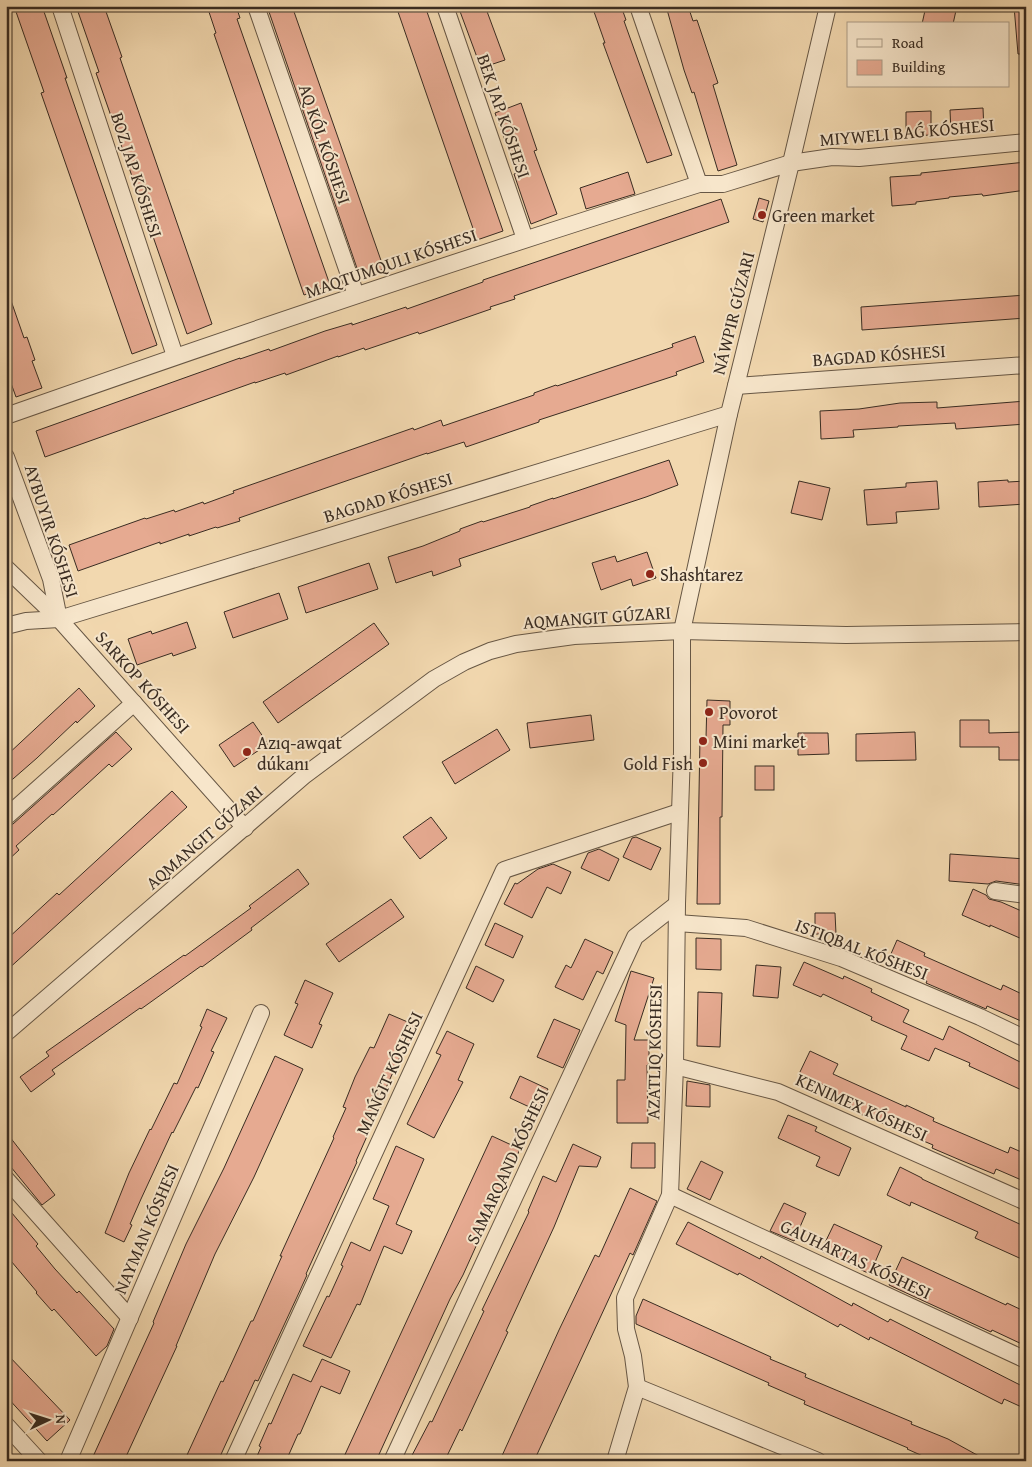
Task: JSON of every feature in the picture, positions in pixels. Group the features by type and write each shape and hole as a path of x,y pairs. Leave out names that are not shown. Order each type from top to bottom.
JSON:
{"street":[{"name":"BOZ JAP KÓSHESI","path":"60,6 176,356"},
{"name":"AQ KÓL KÓSHESI","path":"256,6 356,295"},
{"name":"BEK JAP KÓSHESI","path":"445,6 525,239"},
{"path":"638,6 699,184"},
{"path":"616,1461 637,1387 633,1356 626,1329 625,1298 670,1195 675,1066 679,812 682,752 682,631 729,414 828,6"},
{"name":"MIYWELI BAǴ KÓSHESI","path":"6,416 356,295 699,184 723,184 791,163 832,157 859,158 1026,142"},
{"name":"BAGDAD KÓSHESI","path":"736,386 1026,365"},
{"name":"BAGDAD KÓSHESI","path":"6,626 59,618 729,414"},
{"name":"AYBUYIR KÓSHESI","path":"6,457 51,579 59,618"},
{"name":"SARKOP KÓSHESI","path":"6,568 59,618 245,828"},
{"path":"6,1033 305,775 434,680 464,662 490,651 516,644 574,636 682,631 846,635 1026,632"},
{"path":"6,817 134,703"},
{"path":"233,1461 504,870 679,812"},
{"path":"995,891 1026,895"},
{"name":"SAMARQAND KÓSHESI","path":"392,1461 635,937 677,904"},
{"name":"ISTIQBAL KÓSHESI","path":"677,923 746,928 841,958 980,1017 1026,1039"},
{"name":"NAYMAN KÓSHESI","path":"68,1461 261,1013"},
{"name":"KENIMEX KÓSHESI","path":"675,1066 778,1092 1026,1202"},
{"path":"6,1179 130,1318"},
{"name":"GAUHARTAS KÓSHESI","path":"670,1195 1026,1360"},
{"path":"637,1387 818,1461"},
{"path":"6,1425 39,1461"}],"building":[{"path":"14,6 42,6 157,345 132,354 41,93 44,92"},
{"path":"76,6 104,6 122,57 120,58 212,324 187,334 96,73 99,72"},
{"path":"207,6 236,6 240,18 237,19 330,285 304,295 214,34 216,33"},
{"path":"267,6 292,6 384,269 360,277"},
{"path":"396,6 425,6 503,231 477,240"},
{"path":"458,6 485,6 505,60 481,68"},
{"path":"592,6 621,6 626,20 624,21 672,155 647,163 603,43 605,43"},
{"path":"666,6 688,6 693,21 697,20 718,83 713,85 737,165 718,171 694,92 692,93 684,70"},
{"path":"926,6 957,6 953,22 922,22"},
{"path":"1014,6 1026,6 1026,54 1018,54"},
{"path":"521,103 537,150 534,151 557,214 531,224 514,174 517,173 495,113"},
{"path":"983,108 984,131 951,133 950,110"},
{"path":"931,111 931,135 906,136 906,112"},
{"path":"1026,162 1026,190 983,196 982,194 949,197 916,202 916,204 892,206 890,177"},
{"path":"628,172 635,194 586,209 580,188"},
{"path":"759,198 769,201 763,222 753,219"},
{"path":"721,199 729,222 514,296 515,299 490,307 491,309 419,334 418,332 365,350 364,348 338,356 286,375 285,373 255,382 45,457 36,431 240,358 269,349 270,351 325,331 352,323 352,325 406,307 407,309 483,282 483,280"},
{"path":"6,292 8,292 24,338 27,337 35,360 32,361 42,388 16,397 8,375 11,374 6,361"},
{"path":"1026,295 1026,318 862,330 861,307"},
{"path":"695,336 704,362 676,372 677,375 539,420 539,422 466,447 464,442 427,453 239,518 240,521 189,536 189,534 160,544 160,542 78,571 69,545 145,518 174,510 175,512 203,502 204,504 234,493 233,491 413,428 414,430 441,420 443,426 534,395 534,393 556,385 673,347 672,344"},
{"path":"1026,401 1026,424 956,429 955,423 898,426 853,430 854,437 821,439 820,411 859,409 900,403 937,402 937,408"},
{"path":"669,460 678,485 459,559 461,566 433,576 432,571 396,583 388,557 423,546 482,521 530,507"},
{"path":"1008,480 1008,482 1026,481 1026,504 979,507 978,482"},
{"path":"799,481 830,488 822,520 791,513"},
{"path":"937,481 939,509 896,512 897,523 867,525 864,490 906,487 906,483"},
{"path":"647,552 656,578 633,586 631,579 601,590 592,563 615,556 617,562"},
{"path":"369,563 378,589 306,613 298,587"},
{"path":"279,593 288,619 233,638 224,612"},
{"path":"187,622 196,648 173,656 172,653 137,665 128,639 151,631 152,634"},
{"path":"374,623 389,644 278,723 263,702"},
{"path":"79,688 95,706 6,785 6,756"},
{"path":"707,700 730,701 730,725 723,725 720,904 697,904 700,738 706,738"},
{"path":"591,715 594,740 530,748 527,723"},
{"path":"960,720 989,720 989,733 1026,732 1026,760 999,760 999,747 960,747"},
{"path":"253,722 268,744 234,767 219,745"},
{"path":"497,729 510,750 455,784 442,762"},
{"path":"116,732 132,749 112,767 109,764 16,846 19,850 6,862 6,827 13,824"},
{"path":"915,732 916,760 856,761 856,734"},
{"path":"798,733 828,733 829,754 798,755"},
{"path":"755,766 774,766 774,790 755,790"},
{"path":"172,791 187,807 6,971 6,940 57,893 59,895"},
{"path":"431,817 447,838 420,859 403,837"},
{"path":"636,837 661,848 651,870 623,857 632,838"},
{"path":"599,849 619,859 609,881 581,868 588,853"},
{"path":"950,854 1026,859 1026,885 996,881 988,884 949,881"},
{"path":"553,864 571,872 561,894 547,887 532,918 504,904 515,883 517,884 538,869"},
{"path":"298,869 309,884 202,967 52,1070 55,1074 31,1092 20,1077 49,1056 46,1052 185,956 251,908 249,906"},
{"path":"973,889 986,895 989,899 1026,913 1026,930 1022,939 962,915"},
{"path":"391,899 404,917 339,962 326,944"},
{"path":"815,913 835,913 836,934 815,934"},
{"path":"495,923 523,936 513,958 485,945"},
{"path":"696,938 721,939 721,970 696,969"},
{"path":"585,939 613,952 603,974 597,971 583,1000 555,987 566,965 571,968"},
{"path":"897,940 925,953 924,956 1001,990 1003,985 1026,996 1026,1010 1021,1021 987,1006 986,1009 926,983 927,981 887,963"},
{"path":"804,962 843,979 844,976 872,989 871,992 909,1010 903,1022 943,1040 949,1026 1026,1065 1026,1092 969,1066 970,1063 935,1048 929,1061 901,1049 907,1036 871,1020 872,1017 823,994 821,997 793,985"},
{"path":"756,965 781,967 778,998 753,996"},
{"path":"476,966 504,980 493,1002 466,988"},
{"path":"631,971 654,978 634,1040 649,1040 649,1065 647,1065 648,1123 617,1123 617,1080 625,1080 626,1025 615,1021"},
{"path":"305,980 333,993 319,1024 322,1025 312,1048 284,1035 298,1004 295,1003"},
{"path":"698,992 722,993 720,1047 697,1046"},
{"path":"207,1009 227,1018 211,1051 214,1052 198,1088 196,1087 172,1132 130,1224 132,1225 124,1242 105,1233 129,1173 150,1129 174,1083 177,1084 202,1027 200,1026"},
{"path":"389,1014 417,1026 407,1049 404,1048 385,1090 387,1091 357,1162 258,1381 255,1380 218,1461 200,1461 187,1455 221,1381 223,1382 251,1321 253,1321 282,1256 280,1256 334,1138 346,1108 343,1107 355,1077 370,1047 374,1048"},
{"path":"554,1019 580,1030 563,1068 537,1057"},
{"path":"447,1031 474,1044 458,1080 463,1082 434,1138 407,1124 441,1055 436,1053"},
{"path":"810,1051 838,1064 833,1074 906,1107 906,1105 934,1118 933,1121 1008,1153 1010,1147 1026,1154 1026,1182 996,1169 994,1174 960,1160 932,1148 933,1145 832,1102 837,1091 799,1074"},
{"path":"275,1056 303,1069 254,1177 215,1254 177,1346 124,1461 91,1461 154,1323 186,1244 224,1168"},
{"path":"520,1076 548,1089 538,1111 510,1098"},
{"path":"687,1081 710,1085 710,1107 686,1106"},
{"path":"788,1115 817,1127 815,1131 851,1148 839,1176 816,1166 820,1157 778,1138"},
{"path":"6,1132 55,1195 42,1205 6,1161"},
{"path":"492,1136 520,1149 463,1275 450,1299 376,1461 342,1461"},
{"path":"632,1143 655,1143 655,1168 631,1168"},
{"path":"573,1144 601,1157 597,1167 579,1166 554,1227 506,1331 508,1332 462,1431 460,1429 443,1461 409,1461 430,1421 432,1422 484,1311 482,1310 529,1212 543,1176 556,1182"},
{"path":"396,1146 424,1159 396,1224 412,1231 402,1254 384,1246 360,1305 357,1304 331,1358 303,1346 327,1296 329,1297 351,1242 370,1251 389,1206 373,1199"},
{"path":"701,1161 723,1172 710,1200 687,1189"},
{"path":"900,1167 1026,1227 1026,1261 975,1238 978,1232 911,1202 910,1206 887,1195"},
{"path":"630,1188 657,1201 633,1255 630,1253 534,1461 508,1461 501,1458 559,1330 595,1255 599,1257"},
{"path":"784,1203 806,1213 794,1241 770,1231"},
{"path":"6,1206 38,1244 36,1246 55,1269 77,1293 79,1291 114,1329 107,1346 96,1356 54,1309 52,1311 6,1255"},
{"path":"688,1222 760,1259 761,1256 852,1306 853,1303 888,1322 890,1319 1026,1388 1026,1409 1004,1399 1002,1404 870,1337 869,1340 840,1324 838,1327 739,1273 738,1275 676,1244"},
{"path":"834,1224 882,1246 870,1274 821,1251"},
{"path":"902,1257 1006,1305 1007,1303 1026,1312 1026,1346 889,1285"},
{"path":"643,1299 771,1357 770,1359 806,1374 805,1377 912,1422 911,1424 948,1439 988,1461 934,1461 804,1404 805,1401 768,1385 769,1383 636,1324 636,1316"},
{"path":"6,1353 70,1420 47,1441 6,1396"},
{"path":"322,1359 350,1371 340,1394 321,1386 286,1461 255,1461 269,1423 271,1424 293,1374 311,1382"}],"place":[{"name":"Green market","path":"762,215"},
{"name":"Shashtarez","path":"650,574"},
{"name":"Povorot","path":"709,712"},
{"name":"Mini market","path":"703,741"},
{"name":"Azıq-awqat dúkanı","path":"247,752"},
{"name":"Gold Fish","path":"703,763"}]}
